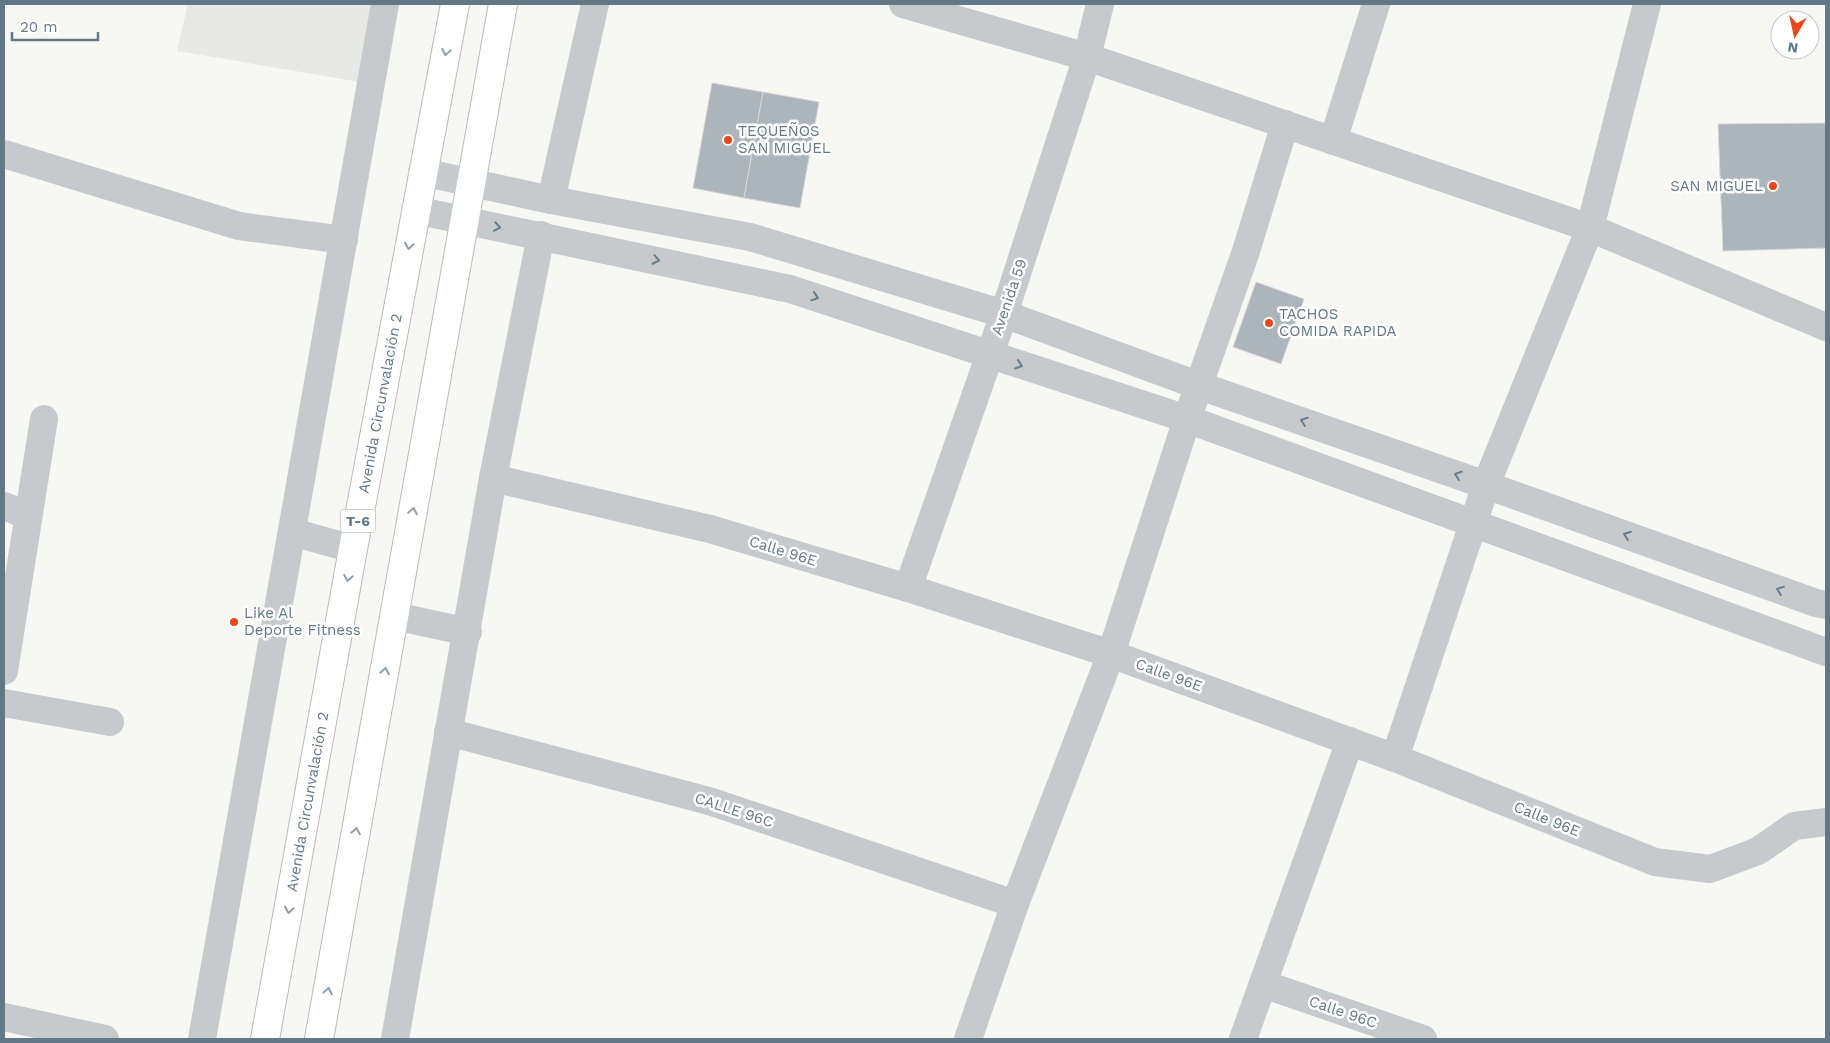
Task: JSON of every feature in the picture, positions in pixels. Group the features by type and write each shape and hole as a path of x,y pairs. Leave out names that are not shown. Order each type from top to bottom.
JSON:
{"highway":[{"name":"Avenida Circunvalación 2","path":"265,1039 415,210 455,4"},
{"path":"319,1039 503,4"}],"street":[{"path":"202,1039 386,4"},
{"path":"551,200 595,4"},
{"path":"903,4 1087,57 1590,228 1826,327"},
{"name":"Avenida 59","path":"908,588 1004,314 1087,57 1100,4"},
{"path":"1334,141 1376,4"},
{"path":"1395,758 1486,485 1590,228 1646,4"},
{"path":"968,1039 1015,904 1111,654 1186,419 1200,386 1246,251 1285,124"},
{"path":"4,154 239,226 344,240"},
{"path":"422,172 551,200 750,238 1004,314 1200,386 1826,605"},
{"path":"415,210 790,289 1186,419 1826,652"},
{"path":"395,1039 448,732 540,235"},
{"path":"4,671 16,511 44,419"},
{"name":"Calle 96E","path":"494,478 710,529 908,588 1111,654 1395,758 1655,862 1710,869 1758,851 1794,826 1826,822"},
{"path":"292,532 353,549"},
{"path":"395,616 468,632"},
{"path":"4,703 110,722"},
{"name":"CALLE 96C","path":"448,732 709,801 1015,904"},
{"path":"1244,1039 1350,741"},
{"name":"Calle 96C","path":"1263,984 1423,1039"},
{"path":"4,1017 105,1039"}],"shaded area":[{"path":"188,4 385,4 372,84 177,51"}],"building":[{"name":"TEQUEÑOS SAN MIGUEL","path":"712,83 763,92 744,198 693,188"},
{"path":"763,92 819,102 800,208 744,198"},
{"name":"SAN MIGUEL","path":"1826,123 1826,248 1723,251 1718,124"},
{"name":"TACHOS COMIDA RAPIDA","path":"1256,282 1304,299 1281,364 1233,347"}],"place":[{"name":"TEQUEÑOS SAN MIGUEL","path":"728,140"},
{"name":"SAN MIGUEL","path":"1773,186"},
{"name":"TACHOS COMIDA RAPIDA","path":"1269,323"},
{"name":"Like Al Deporte Fitness","path":"234,622"}]}
